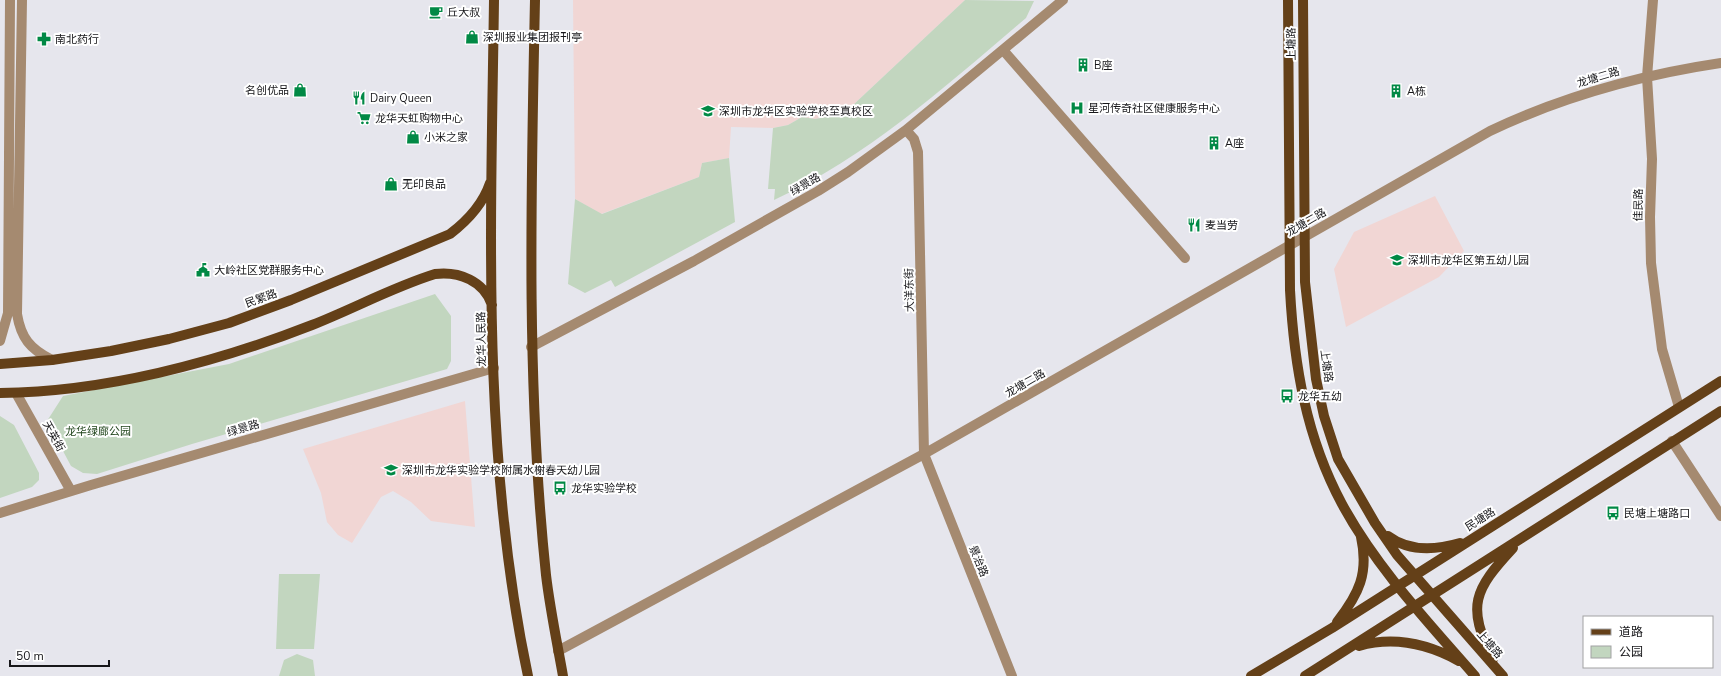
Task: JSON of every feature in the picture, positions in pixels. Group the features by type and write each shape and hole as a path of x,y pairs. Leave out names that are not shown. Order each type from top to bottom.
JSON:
{"main road":[{"name":"龙华人民路","path":"494,0 492,177 496,436 508,558 528,676"},
{"path":"535,0 531,190 531,347 538,487 546,575 563,676"},
{"name":"上塘路","path":"1288,0 1292,334 1298,378 1308,420 1322,462 1342,504 1360,533 1398,586 1475,676"},
{"name":"上塘路","path":"1302,0 1304,237 1310,332 1316,379 1324,416 1338,459 1375,523 1397,554 1501,675"},
{"name":"民繁路","path":"0,364 52,360 139,346 229,323 291,300 450,234 464,222 484,197 492,177"},
{"path":"0,393 16,393 114,382 150,375 225,356 313,325 435,274 452,274 476,283 486,294 493,309"},
{"name":"民塘路","path":"1251,676 1332,628 1721,381"},
{"path":"1305,676 1721,411"},
{"path":"1375,523 1397,542 1406,546 1438,547 1470,540"},
{"path":"1332,628 1349,607 1360,587 1364,561 1360,533"},
{"path":"1501,675 1488,650 1477,621 1477,598 1491,573 1522,538"},
{"path":"1348,650 1375,642 1396,641 1432,649 1465,665"}],"street":[{"path":"0,341 8,313 10,0"},
{"path":"22,0 17,314 21,332 26,340 42,355 52,360"},
{"name":"绿景路","path":"531,347 694,261 818,191 854,168 906,130 1063,0"},
{"name":"佳民路","path":"1652,0 1647,77 1652,160 1650,217 1651,263 1662,349 1679,408"},
{"path":"1003,50 1185,258"},
{"name":"龙塘二路","path":"558,651 924,454 1484,135 1524,115 1594,90 1647,77 1721,63"},
{"name":"大洋东街","path":"906,130 914,139 918,152 924,454"},
{"name":"绿景路","path":"0,513 494,368"},
{"name":"天英街","path":"16,393 71,491"},
{"path":"1672,441 1721,516"},
{"name":"景治路","path":"924,454 1012,676"}],"shaded area":[{"name":"深圳市龙华区实验学校至真校区","path":"573,0 965,0 852,106 832,116 815,119 802,117 788,125 773,128 731,127 729,158 702,163 699,177 601,214 575,199"},
{"name":"深圳市龙华区第五幼儿园","path":"1435,196 1464,251 1439,277 1346,327 1334,269 1354,232"},
{"name":"深圳市龙华实验学校附属水榭春天幼儿园","path":"465,401 475,527 431,521 411,502 393,491 381,497 352,543 338,535 327,522 321,493 303,449"}],"green space":[{"path":"965,0 1034,1 1026,18 967,69 906,118 875,141 842,162 809,182 774,200 775,189 768,189 773,128 788,125 802,117 815,119 832,116 852,106"},
{"path":"729,158 735,222 615,287 611,280 585,293 568,284 575,199 602,214 699,177 702,163"},
{"name":"龙华绿廊公园","path":"435,294 451,316 451,361 447,369 192,444 97,474 83,473 71,466 47,421 63,396 229,364"},
{"path":"0,416 14,425 39,473 39,480 32,487 0,498"},
{"path":"279,574 320,574 314,649 276,649"},
{"path":"297,654 313,660 315,676 279,676 284,660"}],"place":[{"name":"丘大叔","path":"436,12"},
{"name":"深圳报业集团报刊亭","path":"472,37"},
{"name":"南北药行","path":"44,39"},
{"name":"B座","path":"1083,65"},
{"name":"名创优品","path":"300,90"},
{"name":"A栋","path":"1396,91"},
{"name":"Dairy Queen","path":"359,98"},
{"name":"星河传奇社区健康服务中心","path":"1077,108"},
{"name":"深圳市龙华区实验学校至真校区","path":"708,111"},
{"name":"龙华天虹购物中心","path":"364,118"},
{"name":"小米之家","path":"413,137"},
{"name":"A座","path":"1214,143"},
{"name":"无印良品","path":"391,184"},
{"name":"麦当劳","path":"1194,225"},
{"name":"深圳市龙华区第五幼儿园","path":"1397,260"},
{"name":"大岭社区党群服务中心","path":"203,270"},
{"name":"龙华五幼","path":"1287,396"},
{"name":"深圳市龙华实验学校附属水榭春天幼儿园","path":"391,470"},
{"name":"龙华实验学校","path":"560,488"},
{"name":"民塘上塘路口","path":"1613,513"}]}
